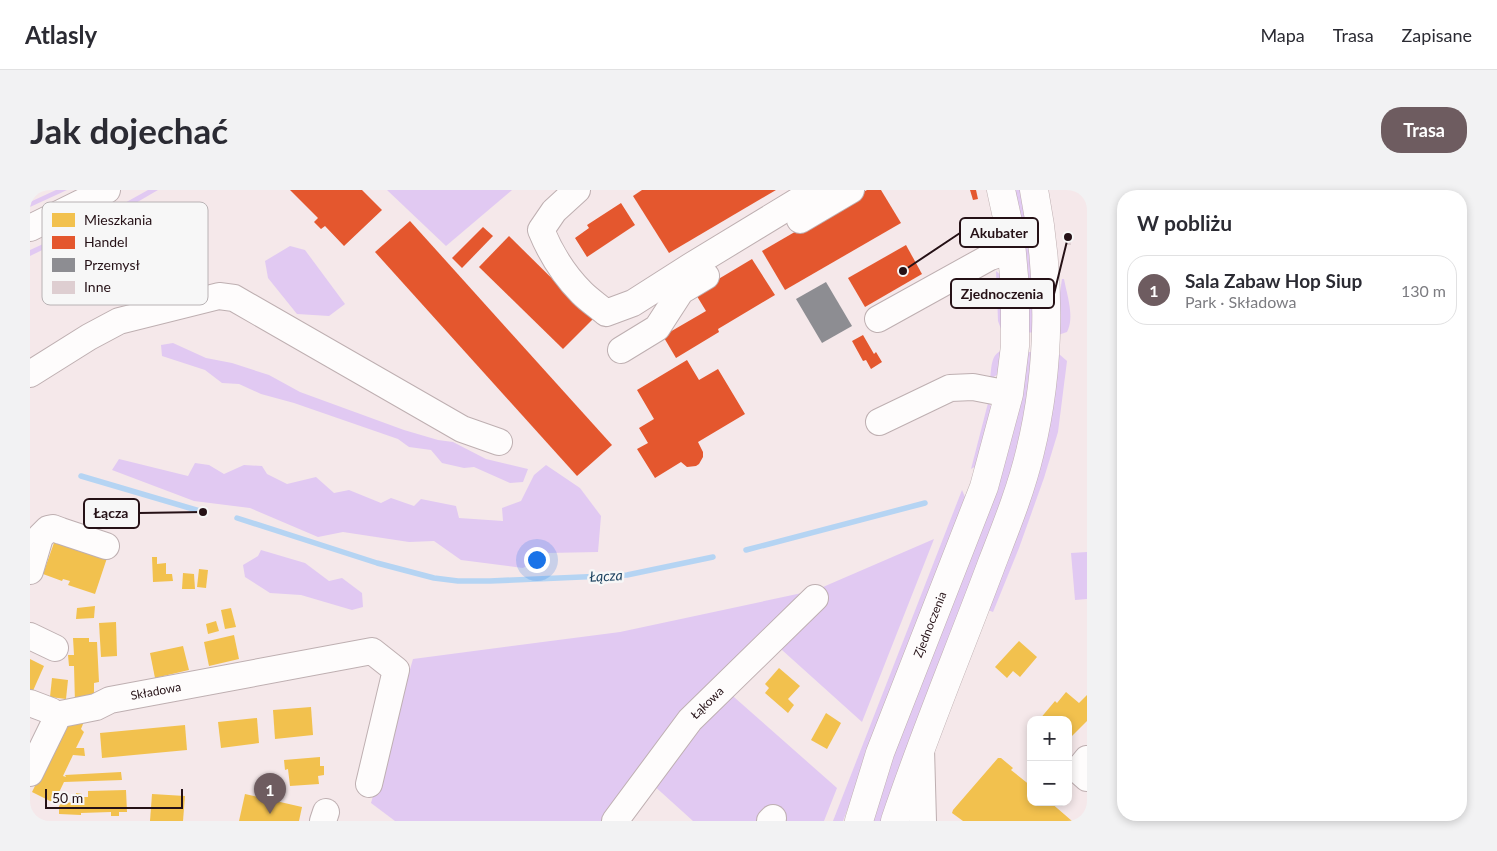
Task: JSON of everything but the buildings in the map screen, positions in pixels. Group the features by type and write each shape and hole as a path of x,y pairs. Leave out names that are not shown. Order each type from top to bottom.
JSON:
{"main road":[{"name":"Zjednoczenia","path":"859,821 883,744 984,487 1009,394 1015,346 1015,288 1012,250 1001,190"},
{"path":"895,821 921,745 979,600 1020,489 1030,452 1040,402 1046,336 1042,230 1034,190"}],"street":[{"path":"83,202 107,190"},
{"path":"577,190 554,211 541,230 546,244 563,270 581,292 606,313 633,303 816,190"},
{"path":"621,350 656,328 681,291 850,190"},
{"path":"30,228 42,222"},
{"path":"878,319 990,257 1012,250"},
{"path":"208,299 218,296 234,298 462,429 499,442"},
{"path":"30,374 89,337 119,321 182,305"},
{"path":"879,422 950,388 973,388 1009,394"},
{"path":"30,571 40,537 48,529 61,530 106,546"},
{"name":"Łąkowa","path":"615,821 690,720 815,598"},
{"path":"30,636 54,648"},
{"name":"Składowa","path":"56,715 96,707 110,700 372,651 396,670 369,784"},
{"path":"30,703 51,711 56,715 55,722 30,773"},
{"path":"921,745 924,821"},
{"path":"1087,760 1078,770 1087,778"}],"shaded area":[{"path":"56,190 67,190 30,207 30,202"},
{"path":"148,190 158,190 137,202 126,202"},
{"path":"387,190 512,190 446,246"},
{"path":"1013,190 1021,190 1028,227 1036,333 1025,332"},
{"path":"42,245 42,250 30,256 30,250"},
{"path":"290,246 305,250 345,304 329,316 297,314 268,278 265,261"},
{"path":"996,271 1002,276 1005,332 1001,329 998,321"},
{"path":"1062,279 1064,279 1068,299 1070,320 1067,332 1058,335 1058,306"},
{"path":"173,343 206,358 232,363 269,375 300,392 404,430 438,440 453,442 486,459 528,469 523,482 510,483 474,467 464,468 442,463 431,450 409,447 398,439 294,403 261,394 239,384 222,383 205,370 162,356 161,345"},
{"path":"1003,350 1000,371 990,379 994,358"},
{"path":"1023,352 1035,352 1024,439 885,821 869,821"},
{"path":"1055,353 1067,361 1058,432 1019,548 993,612 988,610"},
{"path":"988,403 992,407 978,465 971,469"},
{"path":"119,459 188,476 195,463 209,465 224,474 244,465 262,466 267,474 287,484 316,477 334,493 349,490 381,503 391,498 414,506 421,499 456,506 459,518 503,521 502,508 521,501 534,475 546,465 580,488 601,516 598,552 548,553 523,568 461,560 434,541 409,542 343,532 318,537 250,508 194,501 112,470"},
{"path":"962,490 965,497 843,821 833,821"},
{"path":"934,539 862,722 772,641 726,690 837,788 824,821 693,821 641,774 612,821 395,821 371,803 413,659 620,632 816,590"},
{"path":"261,550 305,563 329,581 342,578 362,593 363,607 352,610 301,595 270,593 245,577 243,565 258,556"},
{"path":"1087,552 1087,599 1075,600 1071,553"}],"waterway":[{"name":"Łącza","path":"81,476 203,512"},
{"name":"Łącza","path":"746,550 925,503"},
{"name":"Łącza","path":"237,518 377,563 434,578 458,581 627,575 713,557"}],"place":[{"name":"Zjednoczenia","path":"1068,237"},
{"name":"Akubater","path":"903,271"},
{"name":"Łącza","path":"203,512"},
{"name":"Sala Zabaw Hop Siup","path":"270,814"}]}
